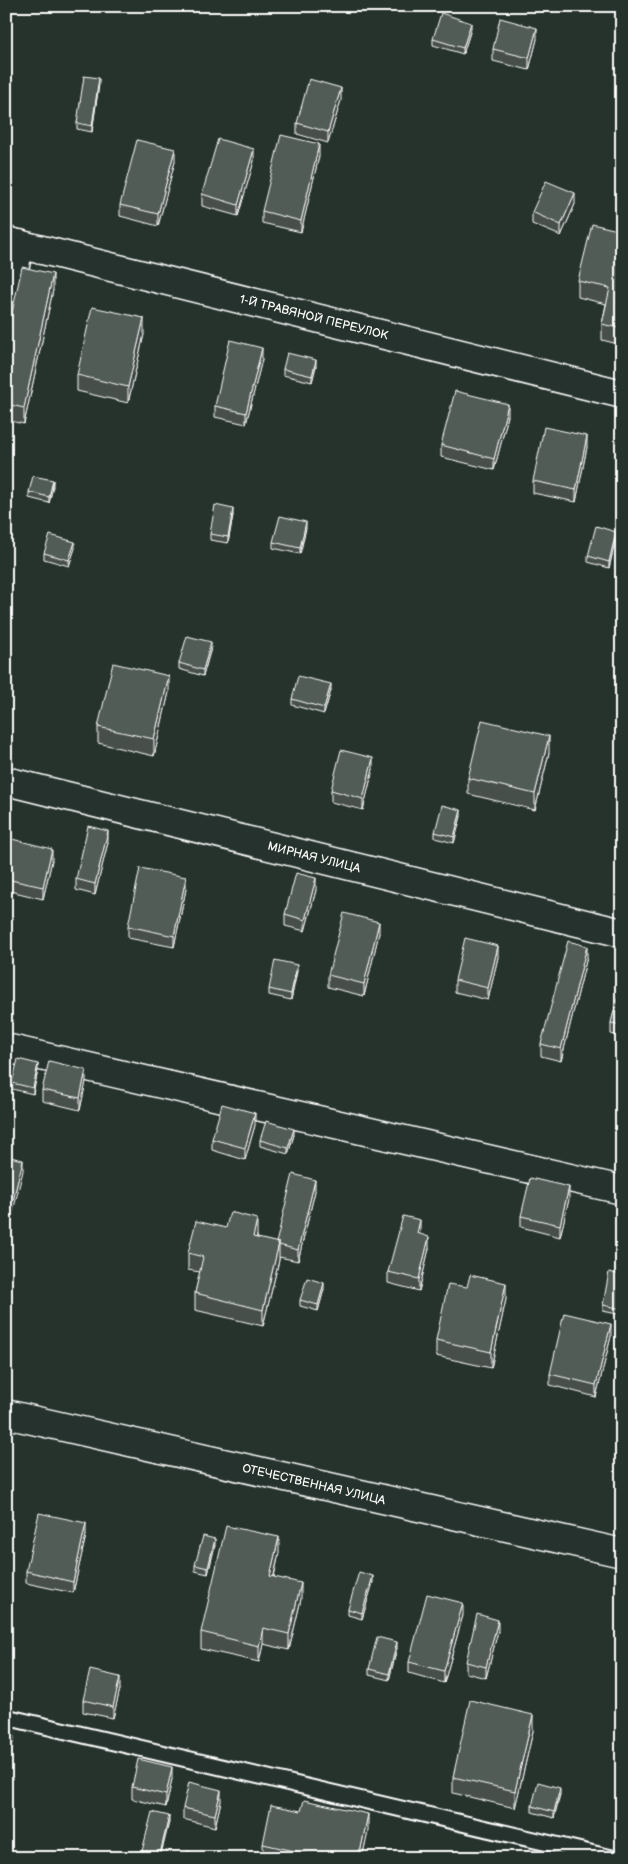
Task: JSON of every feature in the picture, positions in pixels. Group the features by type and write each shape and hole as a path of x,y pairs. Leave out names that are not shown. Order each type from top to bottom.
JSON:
{"street":[{"path":"6,302 13,242"},
{"name":"1-Й ТРАВЯНОЙ ПЕРЕУЛОК","path":"13,242 622,394"},
{"name":"МИРНАЯ УЛИЦА","path":"6,781 622,933"},
{"path":"6,1048 622,1190"},
{"name":"ОТЕЧЕСТВЕННАЯ УЛИЦА","path":"6,1414 622,1553"}],"lane":[{"path":"6,1717 612,1858"}],"building":[{"path":"441,13 471,23 463,48 433,39"},
{"path":"500,18 537,28 529,58 493,49"},
{"path":"84,76 99,78 92,126 77,123"},
{"path":"309,79 341,88 328,132 297,123"},
{"path":"281,135 319,144 301,221 262,211"},
{"path":"218,139 254,149 238,205 202,194"},
{"path":"137,140 175,149 158,214 120,205"},
{"path":"546,181 575,193 561,225 532,212"},
{"path":"592,224 622,231 622,329 602,324 610,288 578,281"},
{"path":"22,267 53,274 24,408 6,404 6,340"},
{"path":"92,307 144,318 128,387 77,375"},
{"path":"230,340 262,348 246,413 215,406"},
{"path":"287,353 316,360 312,376 283,369"},
{"path":"455,391 508,404 494,459 441,445"},
{"path":"544,427 587,436 576,490 533,481"},
{"path":"33,476 53,480 49,497 29,492"},
{"path":"215,505 233,509 228,537 210,534"},
{"path":"280,516 306,522 300,548 273,542"},
{"path":"596,526 616,532 609,562 588,556"},
{"path":"50,535 75,542 69,560 44,553"},
{"path":"187,636 211,642 203,670 179,663"},
{"path":"113,663 169,676 154,739 98,727"},
{"path":"298,676 331,684 324,708 292,699"},
{"path":"482,720 549,736 535,794 468,778"},
{"path":"341,750 373,758 363,799 331,790"},
{"path":"442,805 461,810 454,837 435,832"},
{"path":"88,826 108,831 95,884 76,879"},
{"path":"8,838 52,849 43,887 6,879 6,844"},
{"path":"140,868 186,877 174,936 128,926"},
{"path":"296,873 316,878 305,920 285,914"},
{"path":"344,913 379,922 364,984 328,975"},
{"path":"465,938 498,946 488,988 455,980"},
{"path":"568,941 587,946 561,1049 541,1044"},
{"path":"275,960 297,965 291,994 269,989"},
{"path":"622,980 622,1025 611,1023"},
{"path":"18,1059 38,1064 33,1088 12,1083"},
{"path":"49,1061 86,1070 80,1098 42,1090"},
{"path":"222,1104 255,1113 245,1148 212,1139"},
{"path":"266,1121 294,1129 288,1148 260,1140"},
{"path":"6,1156 23,1160 6,1229"},
{"path":"293,1174 315,1180 298,1250 276,1243"},
{"path":"530,1178 569,1187 560,1225 521,1216"},
{"path":"230,1212 257,1219 253,1237 279,1243 263,1310 195,1293 203,1257 188,1253 196,1221 226,1228"},
{"path":"403,1216 420,1220 417,1233 429,1237 419,1279 388,1272"},
{"path":"609,1272 622,1275 622,1309 603,1305"},
{"path":"470,1275 506,1283 491,1352 436,1340 448,1284 467,1287"},
{"path":"307,1278 324,1283 318,1305 300,1300"},
{"path":"564,1313 611,1324 596,1385 550,1374"},
{"path":"39,1513 86,1523 73,1582 26,1571"},
{"path":"226,1526 279,1537 270,1576 301,1583 289,1634 263,1628 259,1646 201,1632"},
{"path":"203,1536 215,1539 208,1568 195,1565"},
{"path":"359,1572 373,1576 362,1613 348,1609"},
{"path":"427,1594 463,1603 444,1671 409,1662"},
{"path":"477,1614 498,1620 486,1667 466,1662"},
{"path":"377,1637 397,1642 389,1674 369,1669"},
{"path":"90,1670 120,1677 113,1707 83,1700"},
{"path":"470,1700 533,1715 515,1791 453,1777"},
{"path":"6,1726 14,1728 7,1756 6,1756"},
{"path":"138,1759 172,1767 166,1795 132,1787"},
{"path":"189,1782 221,1790 215,1815 183,1808"},
{"path":"538,1782 560,1788 554,1812 532,1806"},
{"path":"304,1800 368,1814 359,1858 326,1858 263,1844 271,1805 301,1811"},
{"path":"152,1812 169,1816 159,1858 141,1855"},
{"path":"187,1851 211,1857 211,1858 185,1858"}]}
